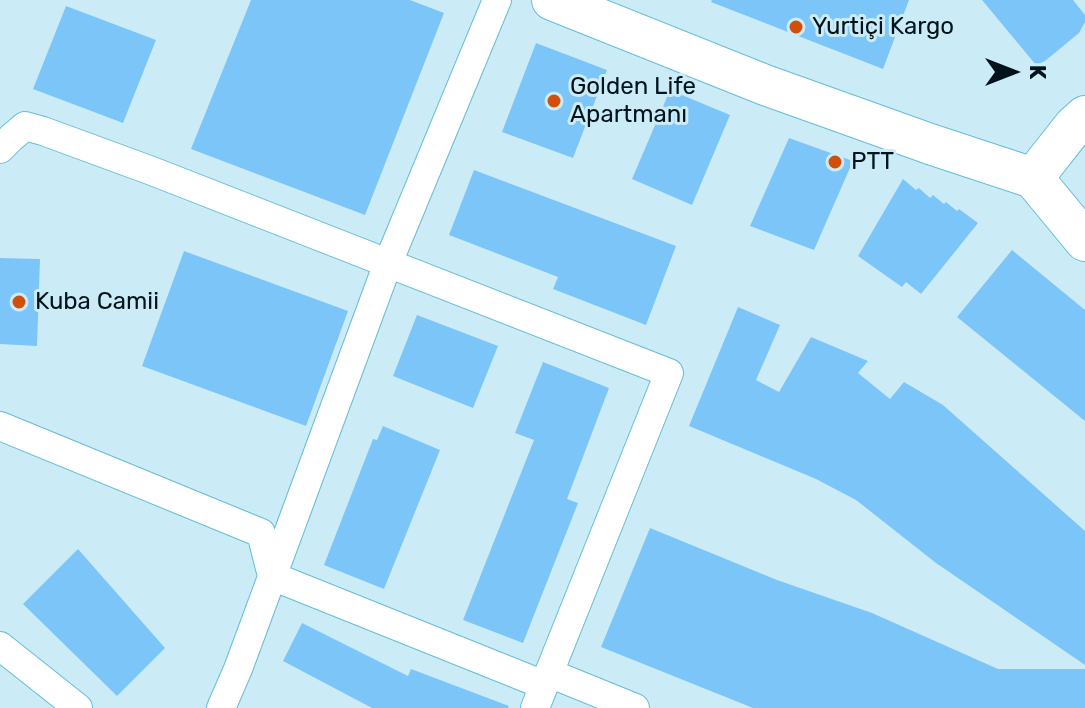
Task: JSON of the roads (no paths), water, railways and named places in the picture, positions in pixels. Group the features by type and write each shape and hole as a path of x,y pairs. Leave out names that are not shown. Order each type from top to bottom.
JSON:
{"street":[{"path":"221,708 388,263 497,0"},
{"path":"552,0 765,85 1033,178 1085,241"},
{"path":"1033,178 1085,116"},
{"path":"0,149 25,126 43,131 669,373 542,689"},
{"path":"1,429 261,533 272,576"},
{"path":"272,576 542,689 635,708"},
{"path":"0,646 78,708"}],"place":[{"name":"Yurtiçi Kargo","path":"796,27"},
{"name":"Golden Life Apartmanı","path":"554,101"},
{"name":"PTT","path":"835,162"},
{"name":"Kuba Camii","path":"19,302"}]}
